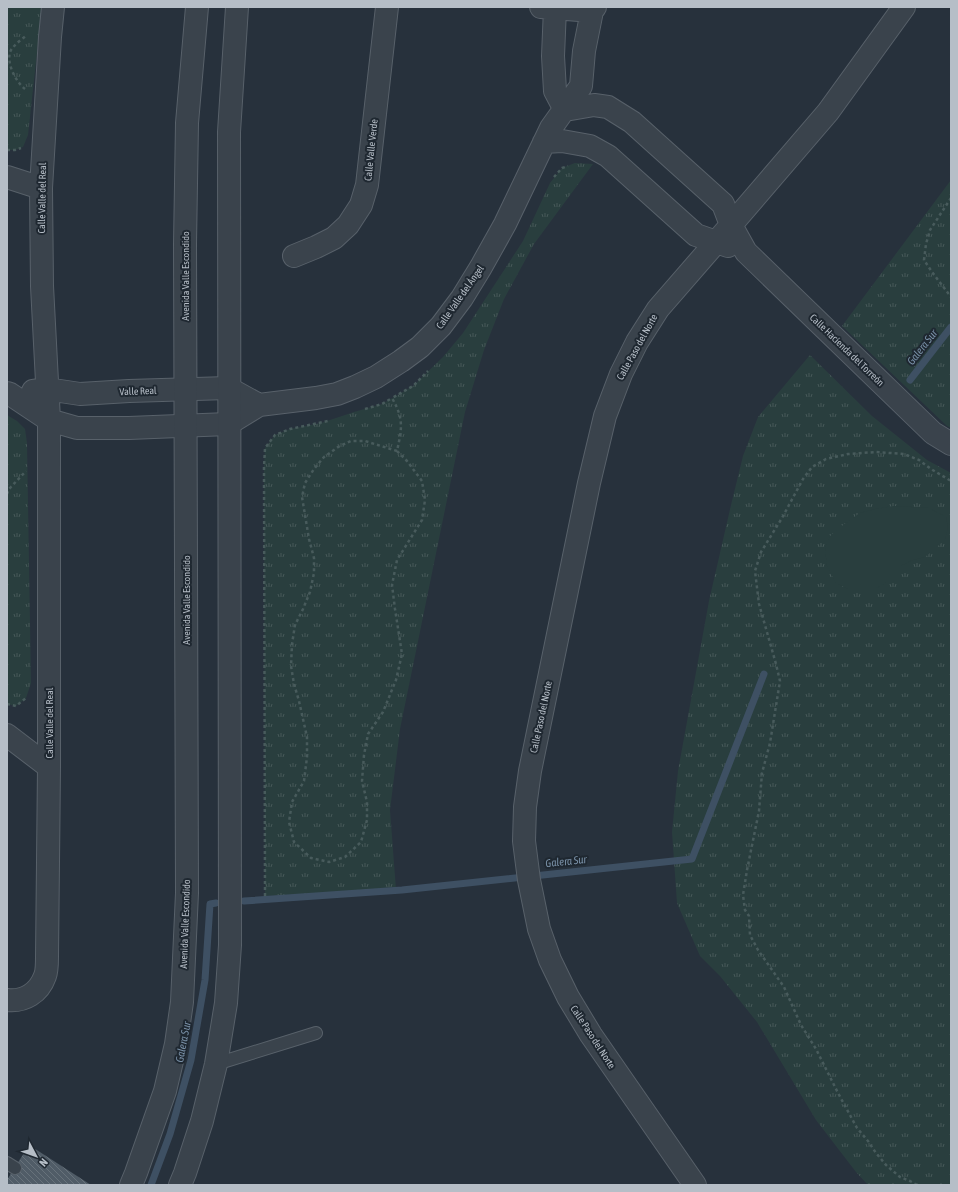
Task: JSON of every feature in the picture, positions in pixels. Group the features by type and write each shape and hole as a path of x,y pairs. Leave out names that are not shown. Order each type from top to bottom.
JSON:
{"street":[{"name":"Calle Valle del Real","path":"7,1000 15,1001 28,998 39,987 45,975 48,957 49,420 42,286 41,188 53,7"},
{"name":"Avenida Valle Escondido","path":"130,1185 136,1173 165,1091 176,1044 182,1002 186,893 185,244 187,123 197,7"},
{"path":"180,1185 202,1121 216,1064 226,1003 230,945 228,424 229,132 238,7"},
{"name":"Calle Valle Verde","path":"294,256 334,238 348,225 361,205 367,185 387,7"},
{"path":"565,110 555,91 548,7 593,9"},
{"name":"Calle Paso del Norte","path":"695,1185 591,1035 568,997 550,960 539,928 524,841 525,807 530,771 589,483 605,416 620,374 637,342 658,309 828,112 904,7"},
{"name":"Calle Valle del Ángel","path":"185,426 228,424 259,405 316,398 336,394 356,387 376,377 401,361 420,347 441,326 462,298 481,267 505,224 551,128 581,86 584,51 593,9"},
{"name":"Calle Hacienda del Torreón","path":"565,110 594,105 608,107 632,122 723,204 731,225 746,252 933,433 951,444"},
{"name":"Calle Hacienda del Torreón","path":"544,142 562,142 590,146 608,156 696,235 746,252"},
{"path":"7,177 41,188"},
{"path":"228,388 259,405"},
{"name":"Valle Real","path":"47,389 80,394 228,388"},
{"path":"9,394 47,389"},
{"path":"9,394 49,420 77,428 185,426"},
{"path":"7,735 49,767"}],"lane":[{"path":"216,1064 316,1033"}],"path":[{"path":"554,178 562,168 568,165"},
{"path":"951,198 930,230 924,260 951,297"},
{"path":"361,410 382,404 413,386 433,367"},
{"path":"392,398 399,411 401,431 397,451"},
{"path":"265,896 265,448 275,435 290,429 321,423 334,418"},
{"path":"351,441 365,441 397,451 407,461 422,481 426,500 422,520 397,560 392,586 402,654 396,680 383,712 368,734 364,755 362,782 367,802 367,820 361,842 345,858 329,862 311,858 294,842 289,822 292,802 304,781 307,757 307,737 291,666 295,625 310,592 314,573 314,558 309,539 302,497 305,483 314,469 324,457 338,447 351,441"},
{"path":"917,1185 900,1177 886,1165 857,1128 816,1049 801,1025 784,987 750,936 749,916 745,910 743,895 759,810 762,773 770,743 780,681 759,604 755,571 761,552 782,518 803,479 812,467 826,459 848,454 876,452 904,454 919,460 931,469 951,480"},
{"path":"7,494 9,489 28,470"}],"green space":[{"path":"7,7 42,7 28,135 23,147 15,150 7,150"},
{"path":"575,163 593,164 534,244 504,299 484,350 465,412 400,729 390,810 396,890 265,896 265,448 275,435 290,429 321,423 382,404 413,386 443,357 463,333 523,241 550,183 562,168"},
{"path":"951,180 951,428 947,426 842,326"},
{"path":"810,355 872,416 927,460 951,473 951,1185 868,1185 856,1172 816,1120 757,1022 720,976 700,956 677,903 672,832 678,771 709,601 731,505 743,456 758,417"},
{"path":"7,415 17,421 25,429 27,443 31,683 26,698 16,706 7,704"},
{"path":"894,506 929,508 946,517 948,528 945,539 925,557 902,565 885,583 875,589 848,589 836,583 827,566 825,548 830,536 860,513"}],"building":[{"path":"29,1145 91,1185 7,1185 7,1180"}],"waterway":[{"name":"Galera Sur","path":"910,380 951,327"},
{"name":"Galera Sur","path":"244,901 402,890 692,859 764,674"},
{"name":"Galera Sur","path":"151,1185 170,1134 191,1060 205,980 210,904 216,903"}]}
